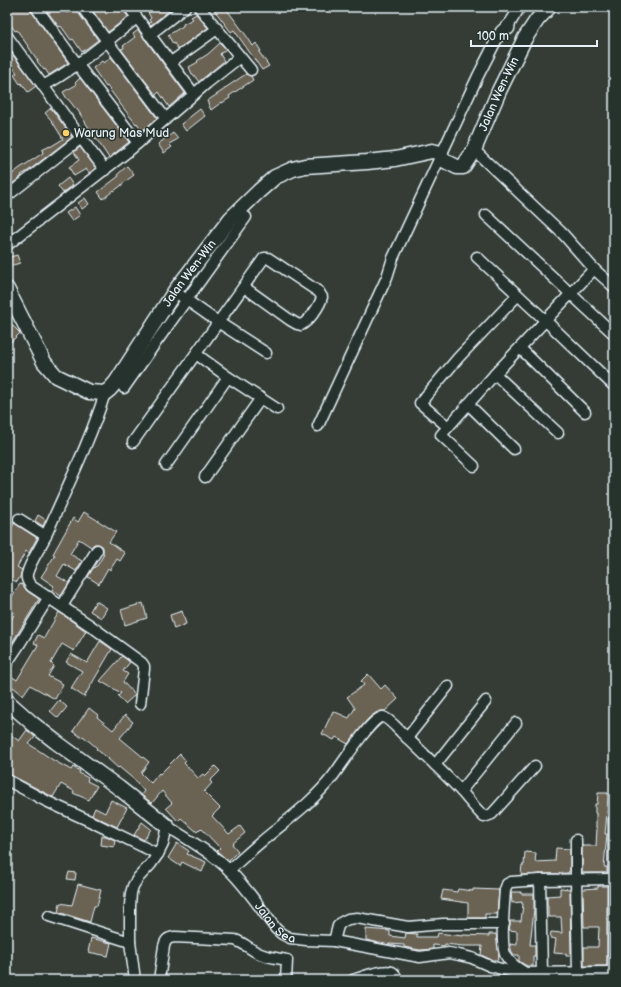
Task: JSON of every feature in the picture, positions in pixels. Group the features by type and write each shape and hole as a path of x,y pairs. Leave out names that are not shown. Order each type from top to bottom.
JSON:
{"street":[{"path":"36,7 77,64 138,143"},
{"path":"82,7 166,119"},
{"path":"129,7 194,94"},
{"path":"150,35 185,7"},
{"path":"199,7 251,70"},
{"path":"318,426 387,277 399,260 443,157 507,35 510,24 520,7"},
{"name":"Jalan Wen-Win","path":"105,393 116,382 175,291 231,218 275,177 293,169 305,166 395,159 432,150 457,167 463,167 474,150 499,91 526,38 549,7"},
{"path":"43,86 77,64 137,18"},
{"path":"171,62 217,29"},
{"path":"7,36 105,170"},
{"path":"7,245 105,170 240,57"},
{"path":"7,196 81,138"},
{"path":"474,150 563,234 594,269 614,287"},
{"path":"486,215 614,334"},
{"path":"124,388 246,217"},
{"path":"477,257 546,320 614,386"},
{"path":"133,442 264,258 268,258 319,292 322,297 321,302 314,312 305,323 301,325 290,320 244,287"},
{"path":"474,466 441,435 495,374 594,269"},
{"path":"7,289 44,362 56,376 89,392 105,393 97,418 46,536 32,563 27,577 28,581 31,586 91,626 142,663 144,669 140,704"},
{"path":"175,291 218,322 266,353"},
{"path":"448,427 420,403 458,358 518,295"},
{"path":"520,348 585,412"},
{"path":"196,354 277,409"},
{"path":"495,374 558,434"},
{"path":"166,465 228,377"},
{"path":"205,477 262,398"},
{"path":"468,404 514,449"},
{"path":"19,519 46,536"},
{"path":"62,606 97,550"},
{"path":"7,662 48,597"},
{"path":"407,738 448,686"},
{"name":"Jalan Sea","path":"7,701 38,729 119,788 167,826 202,848 229,870 276,929 290,938 334,941 420,957 449,954 459,955 472,958 490,966 526,974 578,972 613,975"},
{"path":"435,765 486,701"},
{"path":"229,870 260,842 296,815 321,790 337,771 366,729 377,718 384,717 407,738 461,791 484,817 492,814 535,766"},
{"path":"461,791 516,722"},
{"path":"7,780 46,801 158,854"},
{"path":"613,975 614,820"},
{"path":"138,980 135,980 130,942 131,893 138,878 158,854 163,844 167,826"},
{"path":"576,840 578,972"},
{"path":"526,974 511,963 505,955 503,945 505,890 507,884 511,882 540,880 614,879"},
{"path":"540,880 542,973"},
{"path":"49,916 130,942"},
{"path":"334,941 338,926 342,922 348,919 357,918 408,927 443,924 504,924"},
{"path":"159,980 164,946 168,938 174,937 235,940 242,942 265,956 287,960 286,980"},
{"path":"353,980 385,972 392,972 397,980"}],"building":[{"path":"7,7 30,7 31,11 68,63 49,75 37,61 17,30 15,31 10,24 7,18"},
{"path":"44,7 63,7 67,13 76,7 77,11 98,40 82,52 73,39 71,40 61,26 59,27"},
{"path":"90,7 102,7 106,14 114,7 122,7 128,17 108,32"},
{"path":"145,7 156,7 159,11 165,7 174,7 151,25 149,20 151,18"},
{"path":"212,7 225,7 253,46 256,43 261,51 259,52 269,66 262,70 234,30 231,32"},
{"path":"196,14 208,28 178,49 168,35 193,19 191,17"},
{"path":"138,30 185,93 169,107 159,92 156,95 121,49 135,37 133,34"},
{"path":"220,43 226,49 220,54 224,61 199,82 192,74 189,67 198,62 197,61 208,54"},
{"path":"9,50 36,86 28,92 14,75 17,73 7,60 7,52"},
{"path":"111,57 157,118 142,131 107,86 106,87 93,68 102,61 104,63"},
{"path":"246,74 251,76 253,80 229,96 230,98 211,110 207,101"},
{"path":"80,78 129,142 109,158 91,134 92,133 77,109 67,99 63,92 76,85 75,83"},
{"path":"51,108 72,137 21,175 22,176 7,188 7,178 43,153 42,150 63,139 52,121 45,113"},
{"path":"200,109 205,116 186,131 181,124"},
{"path":"173,133 178,139 169,144 172,147 164,153 158,144"},
{"path":"80,147 96,168 89,173 86,169 74,176 69,167 79,160 74,152"},
{"path":"127,166 134,175 103,199 98,192 119,176 118,174"},
{"path":"68,178 73,185 63,193 58,186"},
{"path":"85,198 89,204 82,209 78,203"},
{"path":"75,207 80,215 72,221 66,213"},
{"path":"17,255 20,263 10,266 7,258"},
{"path":"7,320 20,333 7,346"},
{"path":"84,512 116,532 109,542 125,553 120,561 117,559 110,570 108,568 99,584 88,577 104,554 103,547 98,544 94,544 91,547 79,539 70,554 82,561 76,571 64,564 57,576 69,583 61,596 52,590 54,586 41,577 55,555 53,554 73,518 78,522"},
{"path":"38,515 46,520 43,526 35,521"},
{"path":"14,523 37,538 29,553 26,551 17,567 22,570 17,582 7,577 7,538"},
{"path":"20,584 39,599 7,651 7,627 15,613 7,609 7,604"},
{"path":"96,601 107,608 101,618 90,611"},
{"path":"143,603 147,618 125,625 121,610"},
{"path":"182,611 186,624 174,629 170,615"},
{"path":"59,612 86,631 74,651 62,644 51,663 54,666 48,676 63,684 55,699 30,685 23,695 13,687 10,693 7,693 7,682 11,676 17,680 38,645 34,643 38,635 44,638"},
{"path":"100,641 112,649 84,697 71,688 82,671 66,662 71,654 87,663"},
{"path":"122,656 130,662 123,671 128,674 123,682 135,695 125,704 118,696 121,693 100,681"},
{"path":"368,674 381,689 385,685 398,699 385,711 376,713 368,719 348,744 336,737 334,740 322,734 333,711 349,718 355,708 347,697 364,685 361,681"},
{"path":"59,700 67,707 58,718 50,711"},
{"path":"89,708 98,715 97,717 113,730 125,715 133,722 120,738 149,762 141,773 151,783 159,773 160,774 180,754 186,761 184,763 198,778 203,774 205,776 215,766 220,771 210,781 212,783 204,792 220,808 212,816 229,834 240,826 245,833 232,844 238,851 228,861 217,851 220,848 201,828 197,832 181,818 178,821 166,808 172,803 162,791 152,803 141,795 144,791 137,782 119,767 118,768 83,736 82,738 73,731"},
{"path":"27,730 35,737 29,744 71,770 73,767 80,771 79,773 88,778 87,781 97,786 89,800 73,793 74,791 61,784 53,797 7,773 7,761 12,756 10,755 12,752 7,748 7,732 19,741"},
{"path":"598,793 608,793 605,834 607,834 604,867 607,867 607,873 582,873 582,846 596,846 597,828 595,804 597,804"},
{"path":"111,800 127,808 117,827 92,815 95,808 105,813"},
{"path":"142,822 151,829 144,840 134,835"},
{"path":"102,836 115,840 114,847 101,845"},
{"path":"177,843 189,851 187,854 206,862 202,872 182,862 180,866 168,858"},
{"path":"556,848 570,849 570,871 568,873 521,875 522,865 524,865 525,852 536,853 535,862 555,861"},
{"path":"69,872 76,873 75,880 67,879"},
{"path":"78,884 101,890 97,906 94,906 90,922 58,912 60,903 72,905"},
{"path":"598,886 607,886 607,966 584,966 584,947 598,947 599,927 584,927 583,889 598,888"},
{"path":"560,888 570,889 571,956 554,953 556,939 550,938 551,932 562,933 561,917 548,917 547,896 560,895"},
{"path":"458,889 473,891 473,889 499,890 497,914 485,914 485,918 468,918 468,903 441,899 443,890 457,892"},
{"path":"511,892 534,894 530,945 535,945 533,966 527,966 520,962 519,955 513,955 511,949 510,944 517,945 517,931 509,930 510,921 521,921 523,904 522,902 512,903"},
{"path":"366,929 390,931 390,936 405,938 406,933 417,934 417,937 437,937 438,933 463,936 489,936 489,934 496,934 499,954 498,960 492,960 481,955 482,946 445,944 445,946 433,945 433,949 420,950 404,947 404,945 389,945 366,940"},
{"path":"91,938 111,943 108,956 88,952"}],"place":[{"name":"Warung Mas Mud","path":"66,133"}]}
